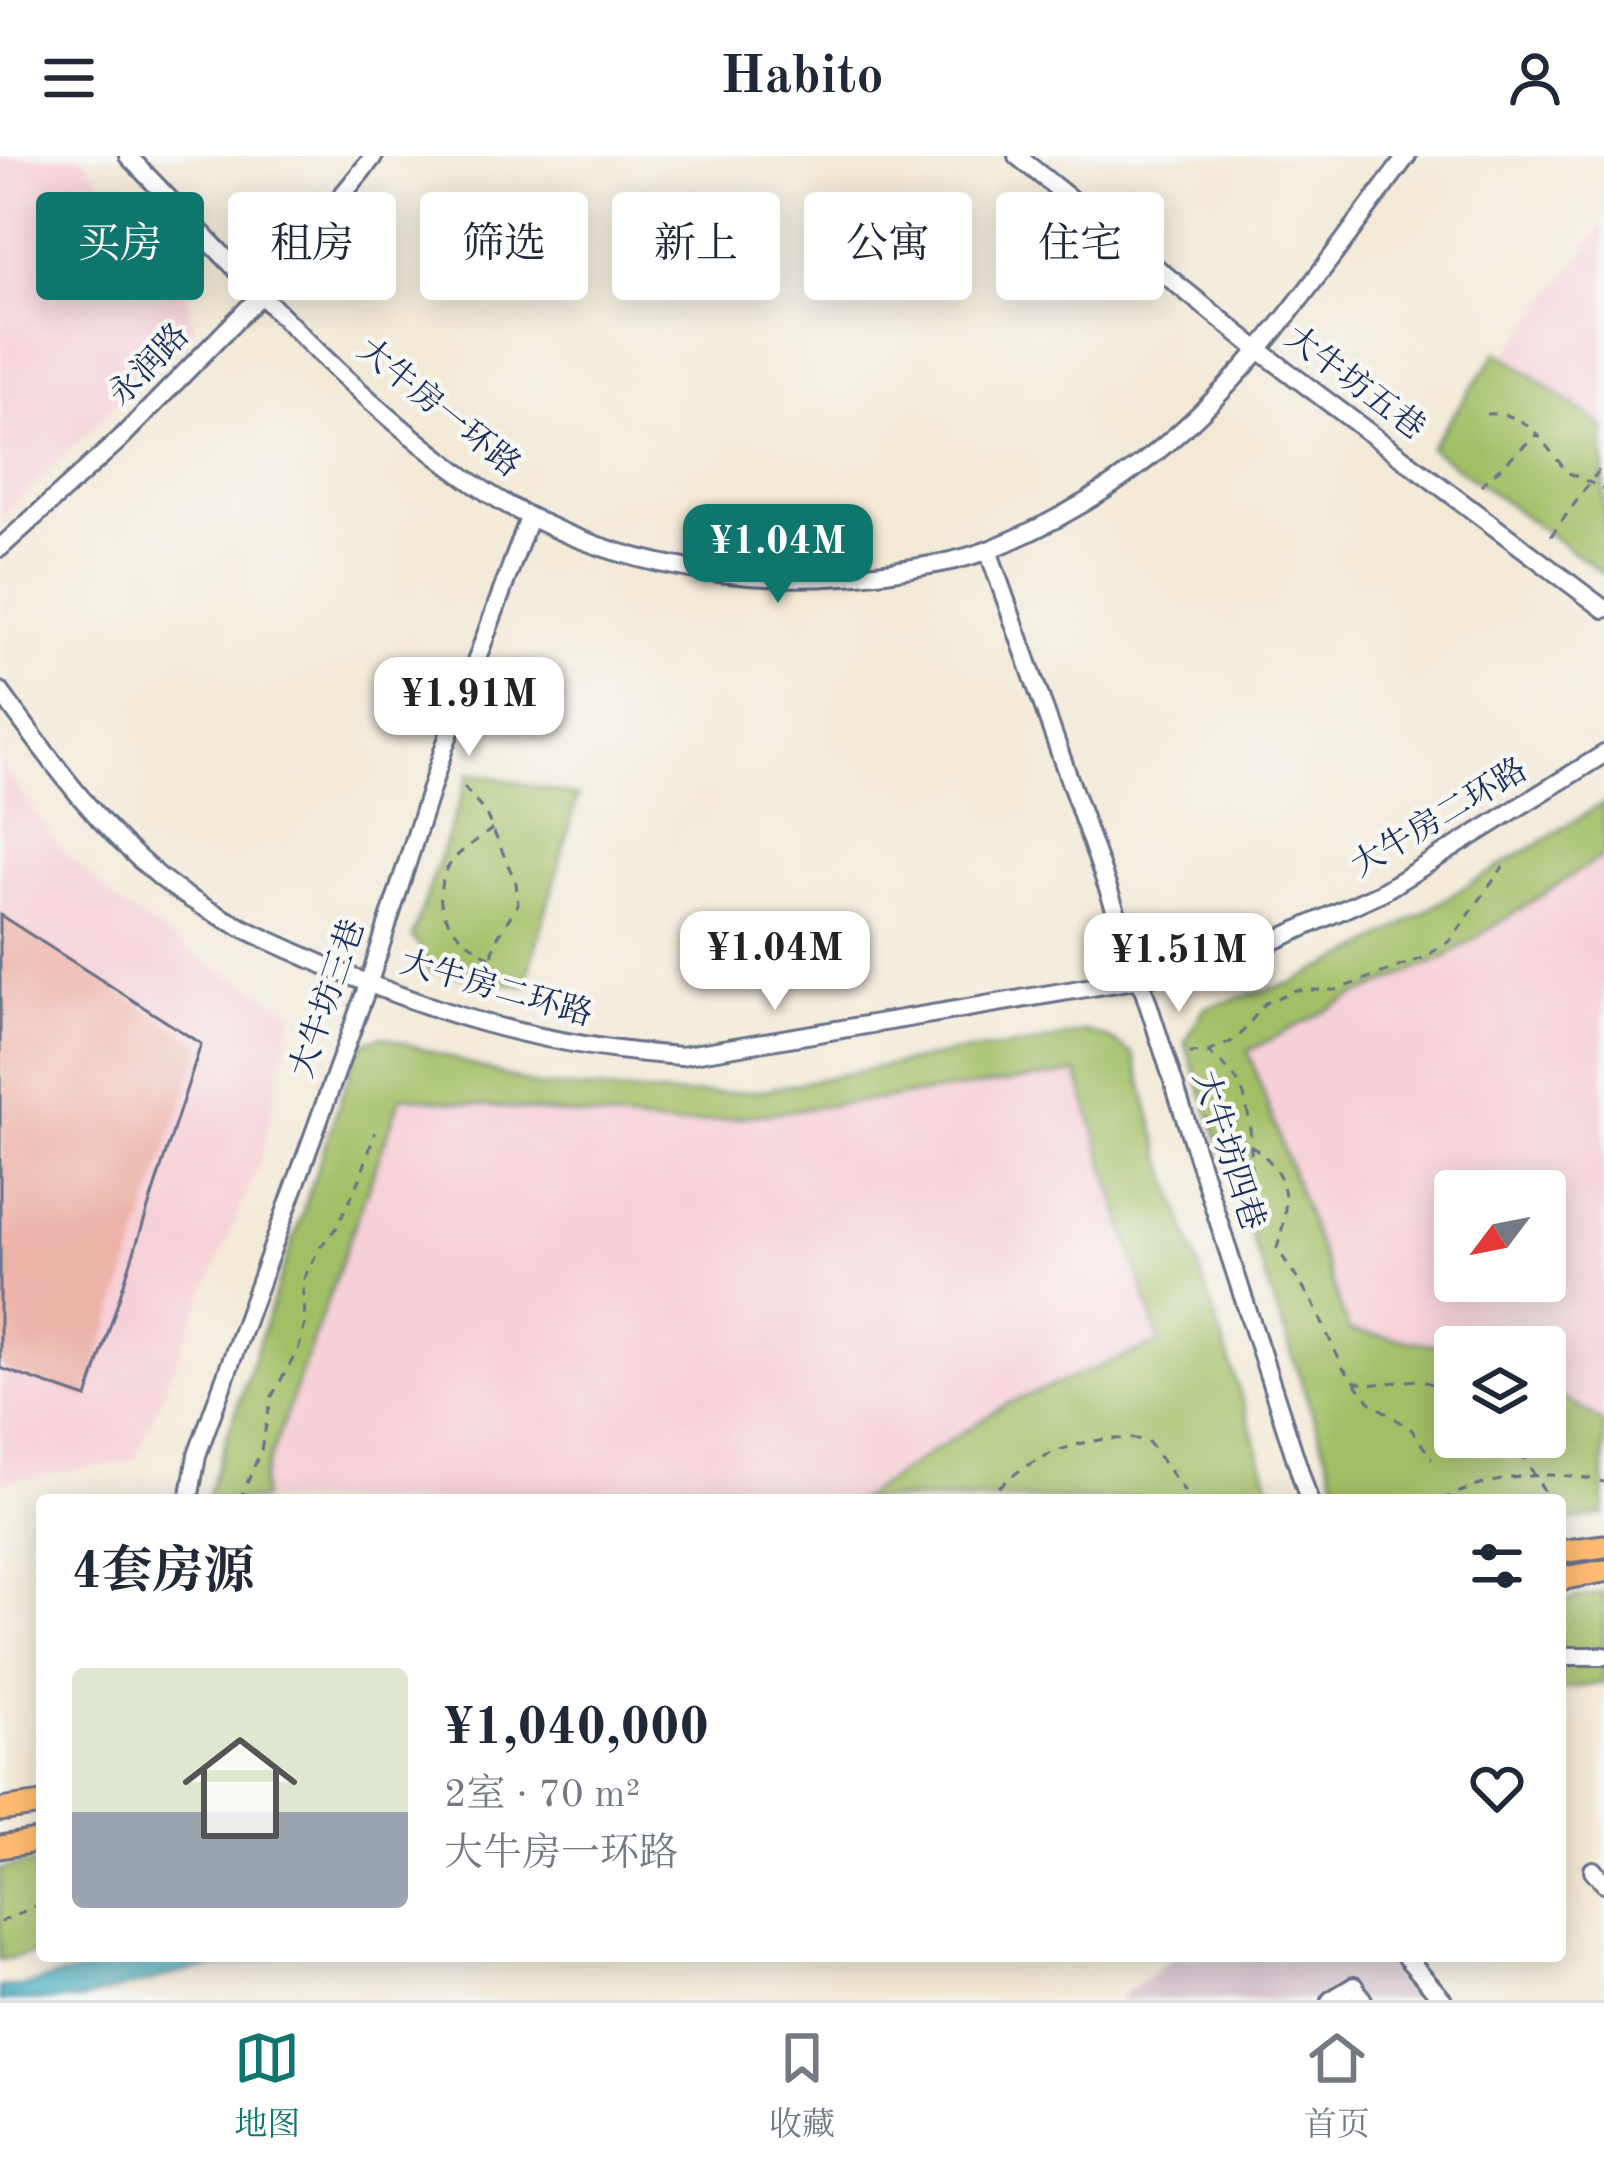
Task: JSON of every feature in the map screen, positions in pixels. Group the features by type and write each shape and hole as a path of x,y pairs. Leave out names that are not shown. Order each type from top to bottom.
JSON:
{"main road":[{"path":"1566,1551 1604,1546"},
{"path":"1566,1578 1604,1571"},
{"path":"0,1810 36,1805"},
{"path":"0,1847 36,1841"}],"street":[{"name":"大牛房一环路","path":"128,156 228,259"},
{"name":"永润路","path":"345,192 374,156"},
{"name":"大牛坊五巷","path":"1017,156 1259,350 1604,609"},
{"name":"大牛房一环路","path":"268,300 388,416 457,472 529,518 672,566 802,580 893,571 988,550 1054,519 1140,465 1208,406 1259,350 1407,156"},
{"name":"永润路","path":"0,548 118,441 256,300"},
{"name":"大牛坊三巷","path":"190,1494 197,1455 368,985 445,748 529,518"},
{"name":"大牛坊四巷","path":"988,550 1140,979 1307,1494"},
{"name":"大牛房二环路","path":"0,691 82,804 163,879 245,929 368,985 525,1036 603,1051 680,1056 1140,979 1258,948 1382,892 1604,754"},
{"path":"1566,1656 1604,1656"},
{"path":"1410,1962 1442,2000"},
{"path":"1331,2000 1354,1986 1363,2000"}],"path":[{"path":"1486,415 1499,413 1522,420 1567,472 1604,489"},
{"path":"1481,485 1537,434"},
{"path":"1551,536 1604,464"},
{"path":"464,787 510,862 518,904 495,941 488,980"},
{"path":"490,957 460,940 448,923 443,887 446,871 460,853 493,828"},
{"path":"1189,1053 1208,1052 1237,1039 1265,1003 1278,997 1296,990 1336,990 1425,957 1450,940 1503,867"},
{"path":"1208,1052 1240,1086 1248,1120 1246,1216"},
{"path":"1179,1100 1262,1152 1280,1176 1288,1204 1277,1248 1312,1303 1343,1368 1370,1402 1411,1429 1432,1459"},
{"path":"242,1494 265,1438 272,1396 299,1348 305,1323 303,1280 345,1211 375,1132"},
{"path":"1354,1381 1366,1385 1418,1380 1434,1384"},
{"path":"992,1494 1009,1477 1050,1452 1082,1442 1126,1437 1148,1439 1186,1494"},
{"path":"1525,1458 1547,1494"},
{"path":"1454,1494 1472,1485 1537,1476 1604,1482"},
{"path":"0,1922 36,1906"}],"shaded area":[{"path":"0,156 81,156 111,192 36,192 36,300 188,300 194,329 0,518"},
{"path":"1604,225 1604,427 1507,355"},
{"path":"0,762 64,853 125,908 208,963 293,1010 261,1159 135,1460 0,1483"},
{"path":"1604,855 1604,1424 1566,1400 1566,1326 1434,1326 1434,1345 1349,1331 1248,1051 1352,997 1444,958"},
{"path":"1077,1073 1160,1343 1006,1404 867,1494 262,1494 262,1481 401,1096 674,1126"},
{"path":"1167,1962 1389,1962 1412,2000 1117,2000"}],"green space":[{"path":"1498,351 1604,427 1604,574 1430,448"},
{"path":"470,772 578,796 525,986 429,971 412,937"},
{"path":"1604,803 1604,855 1444,958 1352,997 1248,1051 1349,1331 1434,1345 1434,1458 1566,1458 1566,1400 1604,1424 1604,1515 1566,1521 1566,1494 1340,1494 1185,1043 1204,1008 1291,983 1363,949"},
{"path":"1084,1032 1110,1039 1134,1055 1162,1156 1273,1494 867,1494 1006,1404 1160,1343 1077,1073 674,1126 401,1096 262,1481 262,1494 208,1494 355,1056 367,1041 383,1036 538,1086 677,1095 759,1091 952,1053 1033,1044"},
{"path":"1604,1593 1604,1683 1566,1689 1566,1600"},
{"path":"36,1863 36,1954 0,1960 0,1869"}],"water":[{"path":"122,1962 244,1962 185,1972 80,2000 0,2000 0,1987"}],"building":[{"path":"0,915 201,1044 87,1398 0,1368"}]}
